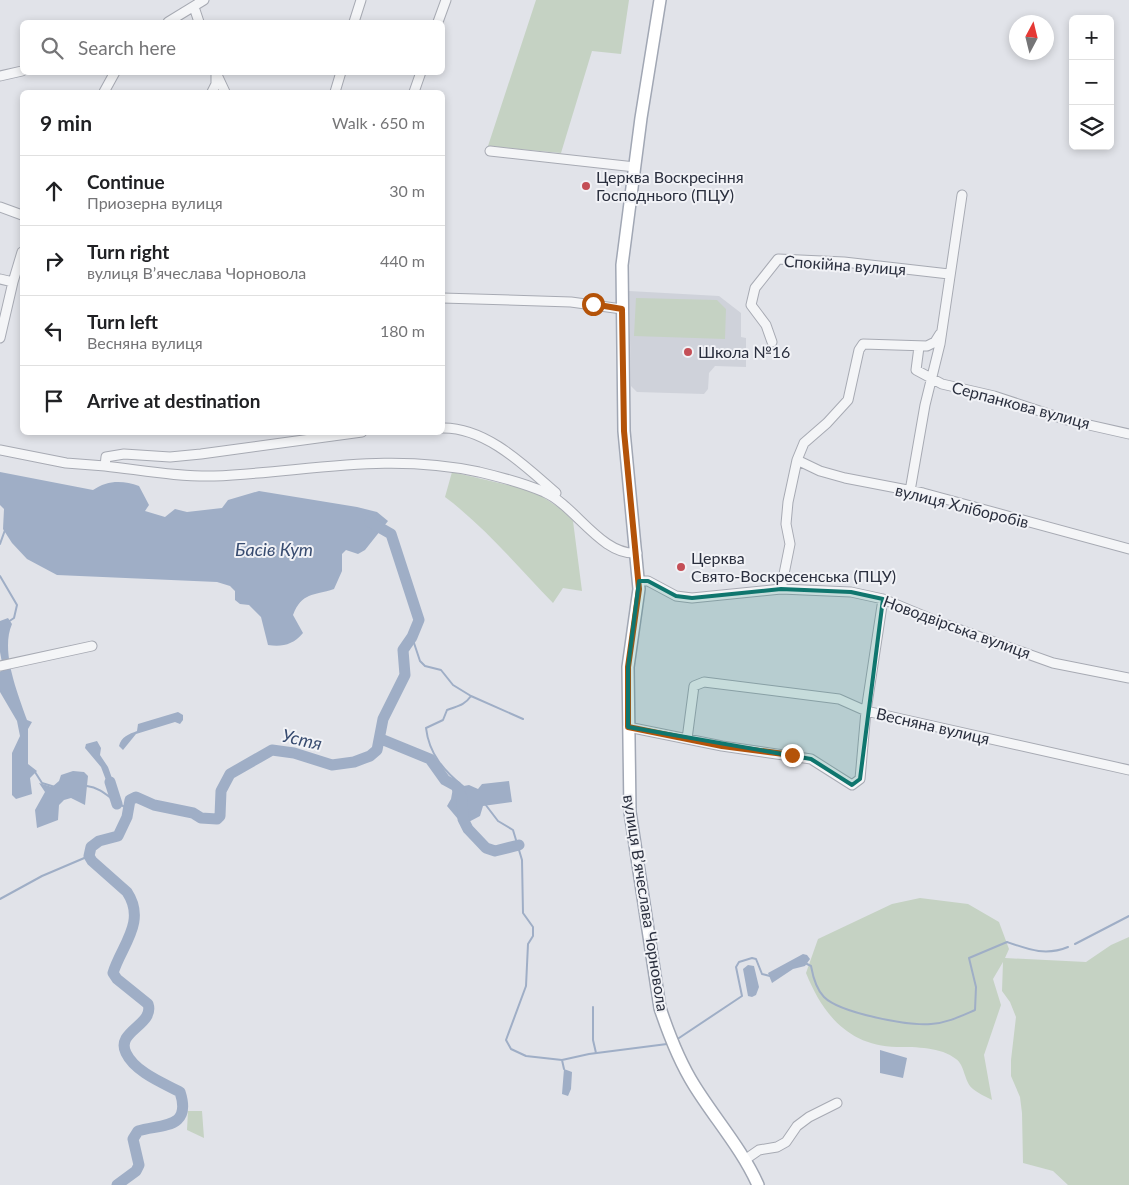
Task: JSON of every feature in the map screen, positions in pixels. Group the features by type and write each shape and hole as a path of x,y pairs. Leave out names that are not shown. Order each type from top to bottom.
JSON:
{"main road":[{"name":"вулиця Вʼячеслава Чорновола","path":"660,0 622,252 624,431 637,553 638,581 638,606 628,667 630,812 660,1008 669,1035 693,1084 746,1159 758,1185"}],"street":[{"path":"171,20 204,0"},
{"path":"355,20 361,0"},
{"path":"439,20 446,0"},
{"path":"194,7 198,20"},
{"path":"0,76 20,71"},
{"path":"105,90 113,75"},
{"path":"213,90 217,75"},
{"path":"217,75 223,90"},
{"path":"336,90 340,75"},
{"path":"415,90 420,75"},
{"path":"490,151 635,167"},
{"path":"910,491 925,405 933,379 962,195"},
{"path":"0,207 20,214"},
{"name":"Спокійна вулиця","path":"772,342 766,325 751,305 755,288 778,259 844,262 948,279"},
{"path":"0,338 12,282 20,261"},
{"path":"0,279 12,282"},
{"path":"445,298 570,302 622,309"},
{"path":"781,589 790,544 786,524 788,502 797,460 804,443 827,423 848,400 859,350 863,344 887,343 919,347 935,342 940,334"},
{"name":"Серпанкова вулиця","path":"919,347 916,370 942,384 994,396 1067,420 1129,434"},
{"path":"445,428 468,431 485,439 544,483 604,541 627,554 637,553"},
{"path":"105,466 106,457 111,455 170,457 193,455 340,435"},
{"path":"0,450 56,461 176,474 214,476 360,462 409,462 505,478 545,492 567,507"},
{"name":"вулиця Хліборобів","path":"797,460 820,471 845,478 910,491 1129,549"},
{"name":"Новодвірська вулиця","path":"638,581 648,581 676,596 692,598 781,589 851,592 883,599 941,623 1053,662 1129,678"},
{"path":"687,739 694,686 704,682 839,699 866,711 883,599"},
{"path":"3,665 92,646"},
{"name":"Весняна вулиця","path":"628,727 687,739 811,759 852,785 860,779 866,711 1129,770"},
{"path":"746,1159 759,1150 776,1147 786,1142 797,1126 809,1116 837,1103"}],"highlighted area":[{"path":"639,581 648,581 676,596 692,598 781,589 851,592 883,599 860,779 852,785 811,759 628,727 628,667"}],"shaded area":[{"name":"Школа №16","path":"629,291 719,296 741,313 741,337 746,338 746,367 715,366 709,373 708,389 704,394 637,392 631,386"}],"green space":[{"path":"536,0 629,0 621,54 592,51 561,153 488,146"},
{"path":"636,298 717,300 726,309 725,339 634,336"},
{"path":"452,472 534,491 561,509 573,521 582,591 563,588 553,603 488,534 445,497"},
{"path":"920,898 968,904 999,922 1009,949 1005,958 1086,962 1111,945 1129,937 1129,1185 1068,1185 1053,1171 1023,1163 1020,1097 1011,1076 1016,1017 1010,1002 1002,991 1003,962 993,979 1001,1005 984,1055 992,1100 970,1086 961,1065 950,1055 928,1048 897,1047 865,1041 852,1034 830,1015 806,973 818,939 892,904"},
{"path":"188,1111 202,1111 204,1138 187,1130"}],"water":[{"name":"Басів Кут","path":"0,472 93,490 104,484 115,482 133,484 139,486 149,505 145,511 165,517 175,509 187,512 222,508 228,500 259,491 357,507 377,512 388,521 365,550 358,554 346,550 342,554 342,571 334,589 309,596 300,602 293,615 303,633 287,644 278,646 268,645 261,617 249,605 240,604 235,600 235,591 230,586 217,582 57,575 27,559 12,543 3,529 4,509 0,505"},
{"path":"8,618 12,624 8,647 12,672 27,720 32,722 28,729 28,764 37,771 30,778 32,794 16,799 12,795 12,753 20,736 17,721 0,692 0,672 3,668 0,652 0,621"},
{"path":"178,712 183,715 183,720 180,724 175,722 136,734 123,750 119,746 123,738 137,731 138,724"},
{"path":"97,741 101,748 100,755 108,767 118,795 112,796 101,767 85,748 86,744"},
{"path":"73,771 84,772 88,776 85,805 71,798 64,800 59,805 58,820 37,828 35,810 45,792 39,783 52,787 59,781 61,775"},
{"path":"509,781 512,802 483,806 480,816 463,825 447,806 451,799 453,788 469,785 478,789 482,784"},
{"path":"803,954 807,955 810,959 805,966 793,969 772,983 768,973"},
{"path":"748,965 754,966 759,987 756,995 752,997 748,996 743,969"},
{"path":"880,1050 907,1058 903,1078 880,1073"},
{"path":"564,1069 572,1072 571,1089 568,1096 562,1094"}],"waterway":[{"name":"Устя","path":"117,1185 136,1171 139,1165 133,1139 138,1131 172,1123 182,1113 183,1104 180,1092 158,1081 136,1066 126,1053 124,1045 126,1039 149,1011 148,1004 117,979 113,973 130,934 134,914 127,892 92,861 89,856 91,847 99,841 118,836 127,817 130,800 136,797 154,805 193,813 201,818 217,819 220,816 221,791 230,774 272,750 294,753 332,765 354,762 370,756 377,750 383,719 405,675 403,650 412,637 419,620 391,534 370,522"},
{"path":"0,544 5,530"},
{"path":"0,576 17,605 14,618 8,622"},
{"path":"412,637 420,661 425,666 441,670 453,685 471,696 523,719"},
{"path":"464,787 450,775 434,754 426,728 443,720 447,710 463,704 471,696"},
{"path":"381,739 430,759 445,780 456,786 462,798 463,819 468,829 486,848 495,851 519,845"},
{"path":"35,772 42,783 55,787"},
{"path":"110,782 117,804"},
{"path":"87,786 98,789 127,808"},
{"path":"485,804 498,821 513,830 522,860 523,913 533,927 533,936 528,944 526,986 506,1040 511,1049 526,1056 562,1060 589,1054 667,1044"},
{"path":"0,899 42,876 89,856"},
{"path":"1075,944 1129,916"},
{"path":"805,963 811,966 815,983 821,994 832,1003 859,1013 891,1021 931,1024 948,1021 975,1010 976,987 969,958 1007,942 1038,951 1060,950 1068,947"},
{"path":"676,1040 742,996 736,967 739,962 752,958 756,959 762,974 770,976"},
{"path":"593,1007 593,1040 596,1053"},
{"path":"562,1060 564,1069"}],"place":[{"name":"Церква Воскресіння Господнього (ПЦУ)","path":"586,186"},
{"name":"Школа №16","path":"688,352"},
{"name":"Церква Свято-Воскресенська (ПЦУ)","path":"681,567"}],"route":[{"path":"593,304 622,309 624,431 639,589 628,667 628,727 722,746 792,755"}]}
